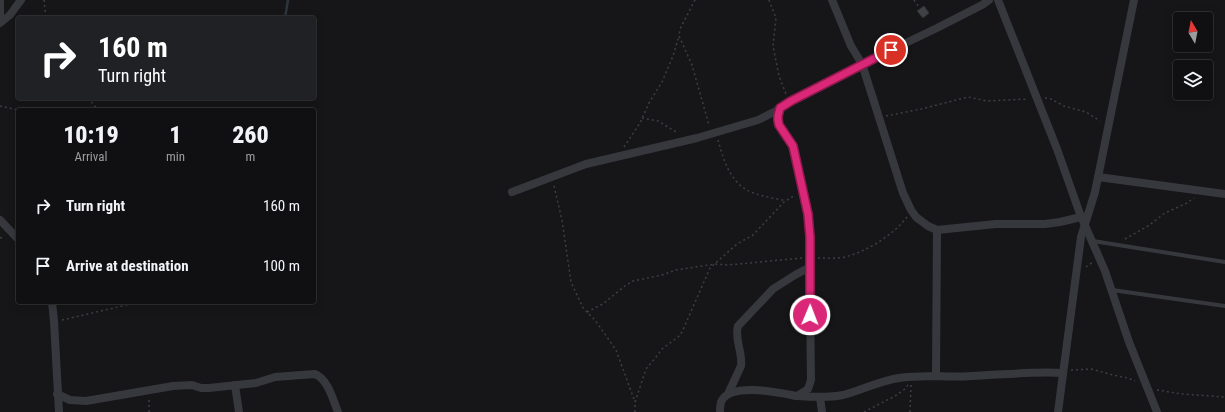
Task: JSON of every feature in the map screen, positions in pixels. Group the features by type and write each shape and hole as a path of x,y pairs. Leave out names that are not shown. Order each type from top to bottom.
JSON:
{"street":[{"path":"0,0 0,14"},
{"path":"0,23 10,15 21,0"},
{"path":"832,0 851,46 862,64 903,193 911,210 921,221 937,230 996,224 1046,224 1083,220"},
{"path":"512,192 586,164 714,133 758,120 862,64 982,5 989,0"},
{"path":"998,0 1057,149 1083,220 1100,258 1129,342 1156,412"},
{"path":"1058,412 1083,220 1092,202 1098,177 1134,0"},
{"path":"780,108 778,116 779,125 793,146 809,223 809,351 811,380 808,388 797,396"},
{"path":"1098,177 1225,194"},
{"path":"0,220 16,237"},
{"path":"936,375 937,230"},
{"path":"720,412 721,401 728,394 741,366 736,332 738,326 773,290 794,275 810,267"},
{"path":"52,304 59,412"},
{"path":"728,394 742,390 757,390 797,396 820,397 841,395 887,380 936,375 970,376 1042,372 1064,373"},
{"path":"57,394 70,400 86,401 184,385 204,389 256,382 275,377 314,374 318,375 325,382 338,412"},
{"path":"236,385 239,412"},
{"path":"820,397 822,412"}],"lane":[{"path":"1093,241 1225,262"},
{"path":"1112,290 1225,306"}],"path":[{"path":"44,0 46,16"},
{"path":"619,157 626,142 642,118 662,82 673,56 680,29 695,0"},
{"path":"769,0 776,18 773,46 777,68 781,84 789,102"},
{"path":"914,0 919,7"},
{"path":"679,36 692,65 714,133 727,166 740,184 747,190 786,201"},
{"path":"879,117 921,109 968,97 987,101 1037,98 1051,99 1064,106 1086,112 1108,125"},
{"path":"90,100 96,108"},
{"path":"0,106 16,110"},
{"path":"642,118 658,121 680,134"},
{"path":"552,176 562,220 571,282 583,308 595,320 616,350 635,402"},
{"path":"635,412 635,402 646,369 662,349 678,337 682,332 710,268 737,244 754,235 786,201 803,189"},
{"path":"1115,245 1148,226 1165,213 1187,203 1201,191"},
{"path":"587,312 603,304 626,284 676,270 715,264 728,265 780,259 845,257 872,246 883,239 895,230 911,210"},
{"path":"1076,274 1100,258"},
{"path":"54,321 131,304"},
{"path":"1064,373 1081,369 1091,369 1128,378 1146,386 1182,394 1225,397"},
{"path":"864,412 895,396 905,389 912,378"},
{"path":"910,412 912,378"},
{"path":"149,390 149,412"}],"building":[{"path":"924,6 929,13 923,18 917,11"}],"waterway":[{"path":"285,16 288,0"}],"route":[{"path":"810,315 809,223 793,146 779,125 778,112 780,108 791,101 891,50"}]}
